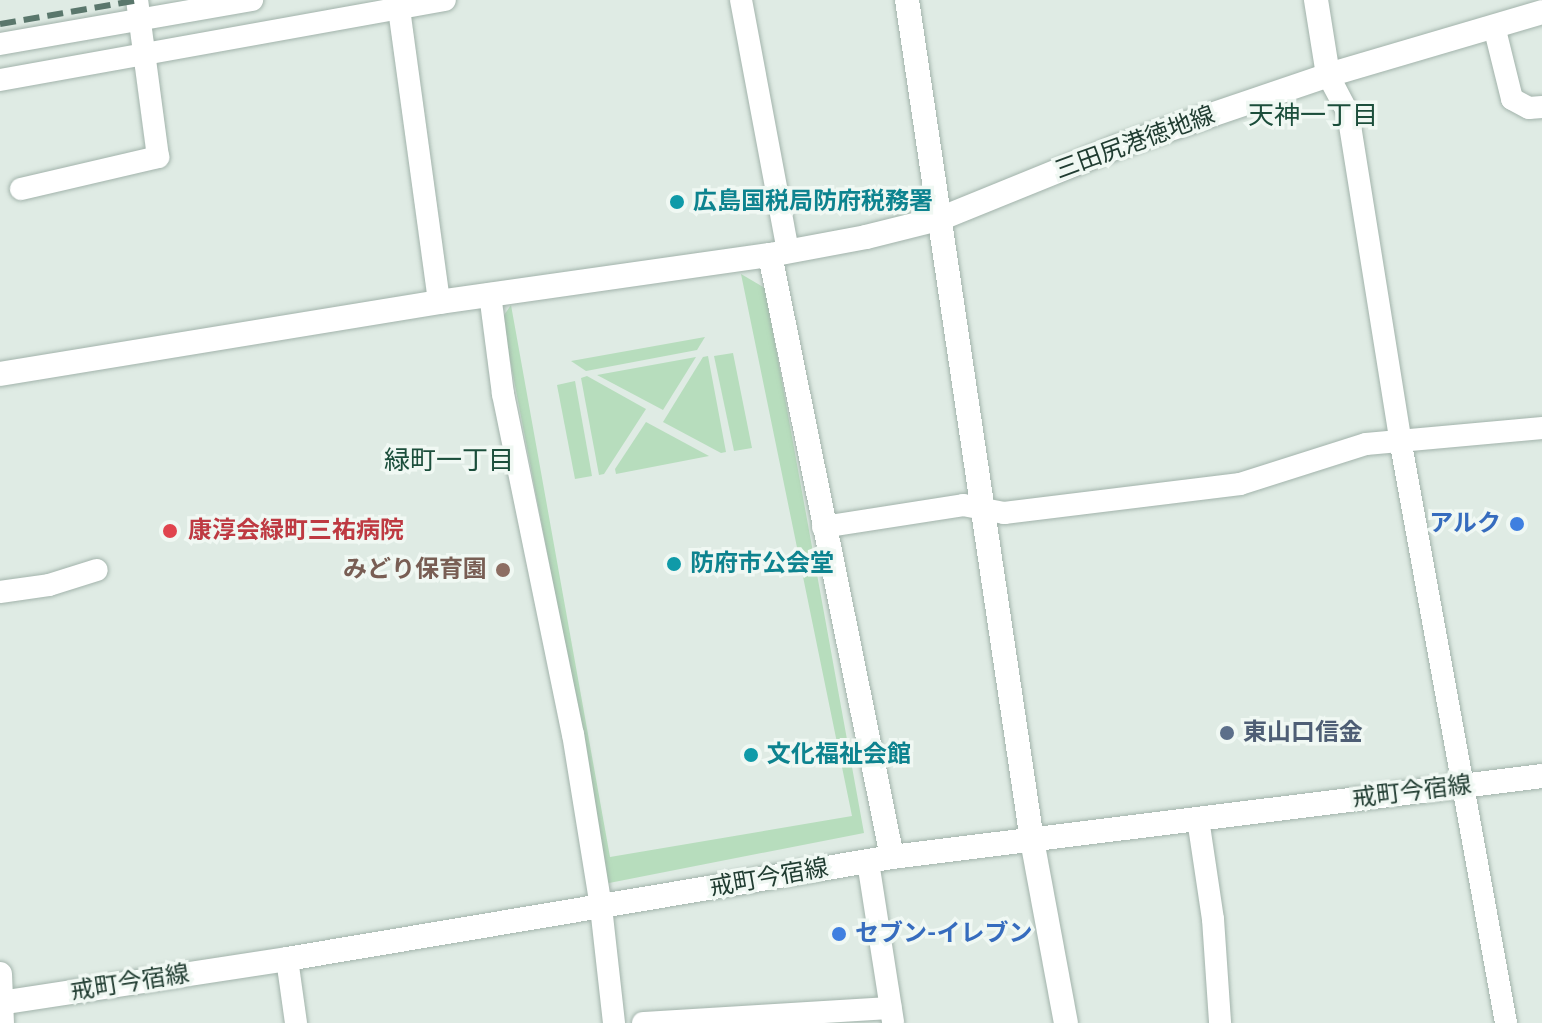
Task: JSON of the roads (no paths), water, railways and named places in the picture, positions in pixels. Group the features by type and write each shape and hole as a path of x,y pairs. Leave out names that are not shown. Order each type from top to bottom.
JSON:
{"street":[{"path":"0,44 138,10 252,0"},
{"path":"0,80 443,0"},
{"path":"741,0 823,527 892,857"},
{"path":"907,0 942,218 1032,840 1066,1023"},
{"path":"1316,0 1328,75 1348,113 1400,439 1506,1023"},
{"path":"399,9 439,302"},
{"path":"21,189 158,157 138,10"},
{"name":"三田尻港徳地線","path":"0,374 490,294 779,254 942,218 1117,147 1328,75 1542,12"},
{"path":"1494,26 1512,99 1529,108 1542,107"},
{"path":"490,294 503,394 573,734 601,907 614,1023"},
{"path":"823,527 963,505 1004,513 1240,484 1366,444 1542,428"},
{"path":"0,592 49,585 97,570"},
{"name":"戒町今宿線","path":"1,1010 892,857 1542,776"},
{"path":"1198,819 1213,919 1220,1023"},
{"path":"643,1023 892,1015 868,862"},
{"path":"287,959 296,1023"},
{"path":"0,974 1,1010"}],"railway":[{"path":"0,24 139,0"}],"place":[{"name":"広島国税局防府税務署","path":"677,202"},
{"name":"アルク","path":"1517,524"},
{"name":"康淳会緑町三祐病院","path":"170,531"},
{"name":"防府市公会堂","path":"674,564"},
{"name":"みどり保育園","path":"503,570"},
{"name":"東山口信金","path":"1227,733"},
{"name":"文化福祉会館","path":"751,755"},
{"name":"セブン-イレブン","path":"839,934"}],"district":[{"name":"天神一丁目","path":"1313,116"},
{"name":"緑町一丁目","path":"449,461"}]}
